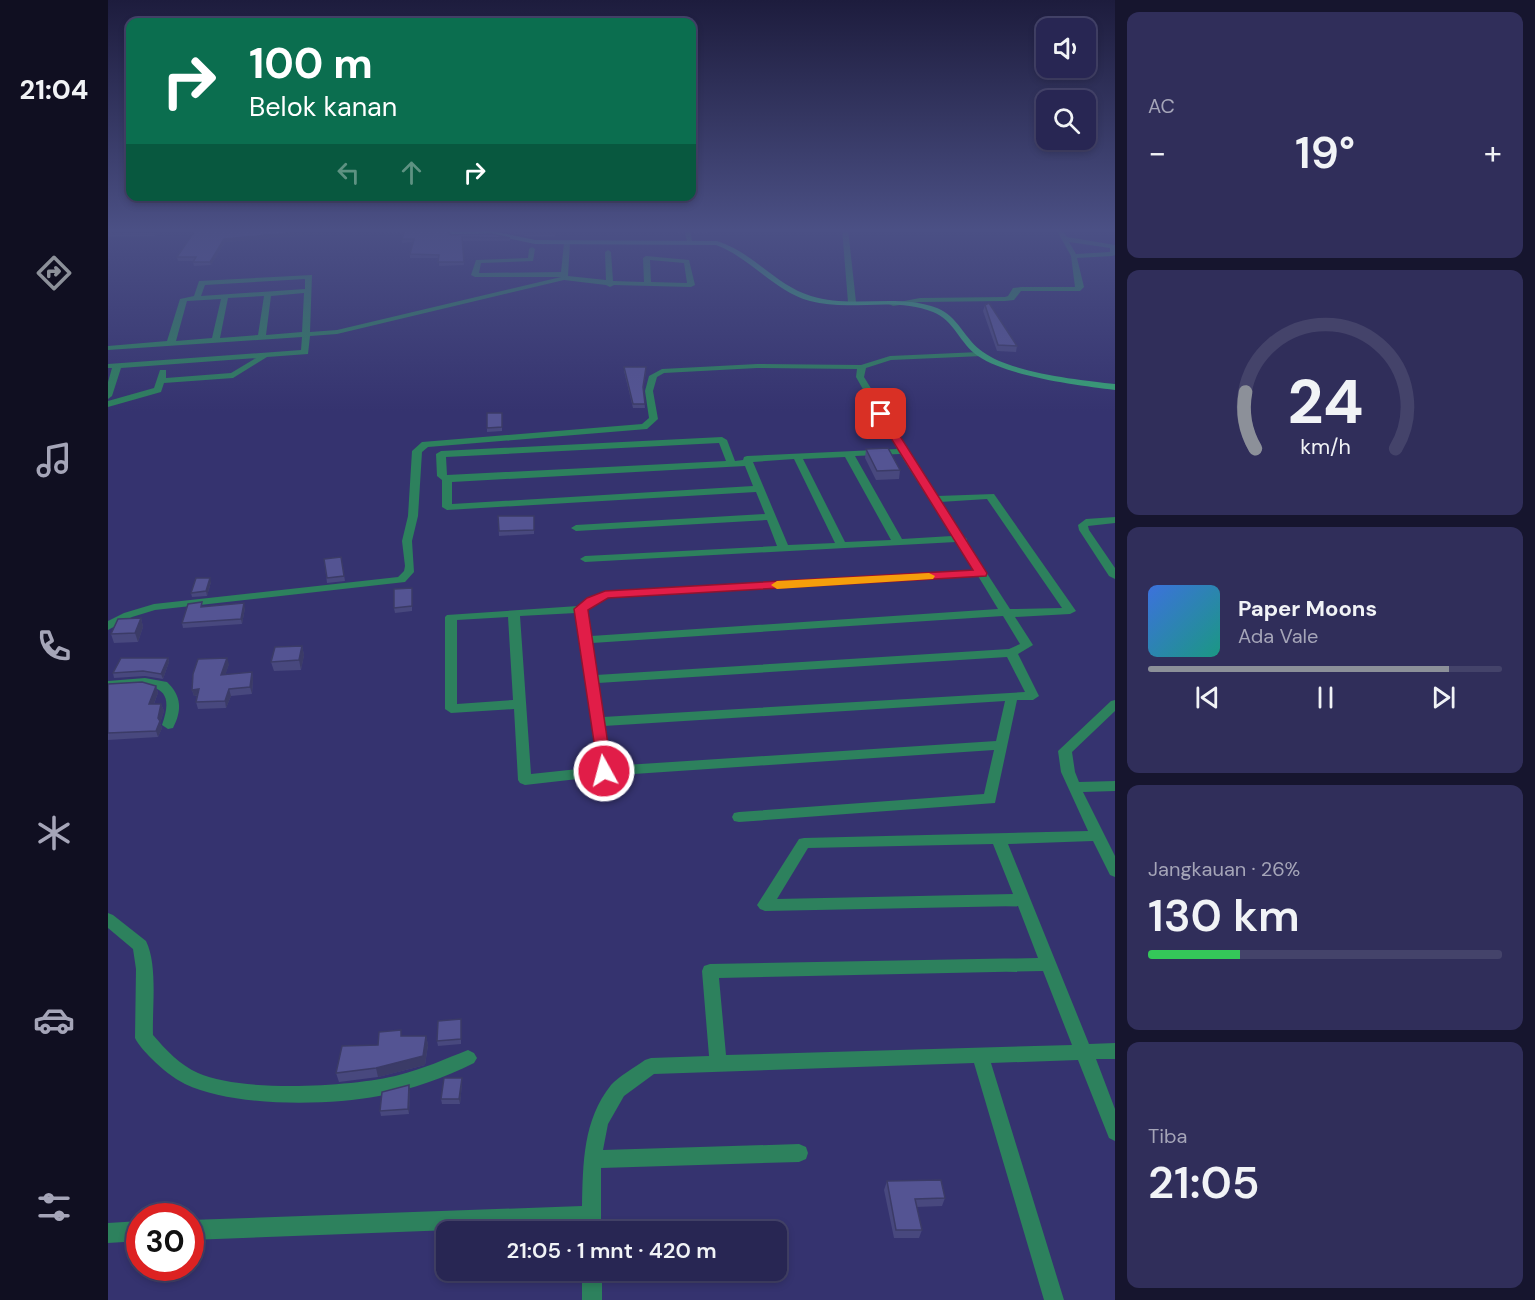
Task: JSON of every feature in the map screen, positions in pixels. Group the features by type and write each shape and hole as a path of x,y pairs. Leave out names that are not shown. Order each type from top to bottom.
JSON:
{"street":[{"path":"197,298 200,290"},
{"path":"493,290 495,295"},
{"path":"108,348 337,332 515,290"},
{"path":"791,290 800,296 820,300 916,304 936,310 979,354 995,362 1041,374 1115,387"},
{"path":"851,290 852,302"},
{"path":"893,304 920,300 1005,299 1011,298 1018,290"},
{"path":"108,396 113,366 305,352 308,291 184,299 171,343"},
{"path":"262,337 268,294"},
{"path":"216,340 225,296"},
{"path":"108,626 128,615 154,607 401,580 409,572 410,566 408,541 413,516 417,451 425,444 644,427 654,419 650,391 653,376 662,371 757,366 862,367 890,358 979,354"},
{"path":"108,404 158,390 162,377 233,375 266,355"},
{"path":"591,679 1011,653 1027,645 937,499 903,451 860,377 862,367"},
{"path":"732,464 722,440 441,454 442,476 447,479 732,464 749,463"},
{"path":"784,549 747,459 903,451"},
{"path":"848,453 898,542"},
{"path":"797,456 842,546"},
{"path":"447,479 447,507 760,489"},
{"path":"586,640 1070,610 990,496 937,499"},
{"path":"576,528 771,517"},
{"path":"1115,520 1084,523 1084,530 1115,576"},
{"path":"585,559 962,539"},
{"path":"1102,555 1115,555"},
{"path":"520,704 451,709 451,617 581,609 605,595 981,573"},
{"path":"581,609 604,771"},
{"path":"514,613 525,780 604,771 1002,745"},
{"path":"598,722 1033,696 1011,653"},
{"path":"108,685 145,682 163,685 172,696 174,710 168,724"},
{"path":"739,817 990,799 1012,696"},
{"path":"1115,704 1065,751 1068,772 1074,787 1115,871"},
{"path":"1074,787 1115,786"},
{"path":"1022,900 765,905 804,843 1098,836"},
{"path":"998,838 1115,1132"},
{"path":"108,919 140,946 144,969 144,1038 161,1057 191,1079 222,1089 258,1092 356,1091 445,1070 468,1058"},
{"path":"718,1064 710,971 1050,964"},
{"path":"591,1221 592,1159 599,1122 618,1090 651,1066 1115,1051"},
{"path":"980,1055 1054,1300"},
{"path":"592,1159 800,1153"},
{"path":"204,1230 436,1226"},
{"path":"108,1233 126,1232"},
{"path":"592,1281 592,1300"}],"building":[{"path":"989,303 1017,346 998,345 985,305"},
{"path":"624,367 646,367 643,387 645,404 633,404"},
{"path":"487,413 502,413 502,427 487,428"},
{"path":"888,448 900,470 877,471 866,449"},
{"path":"498,516 534,516 534,530 499,531"},
{"path":"341,557 344,576 327,578 324,559"},
{"path":"196,578 210,578 206,591 191,593"},
{"path":"412,588 412,606 394,608 394,589"},
{"path":"202,602 201,607 244,603 241,619 182,623 188,604"},
{"path":"141,618 135,633 111,634 118,619"},
{"path":"302,646 299,660 271,662 275,647"},
{"path":"121,658 168,658 161,674 143,671 113,673"},
{"path":"227,658 221,675 252,672 250,687 229,689 225,701 196,702 199,689 192,690 193,674 198,659"},
{"path":"142,682 156,686 149,704 161,704 158,718 160,721 156,731 108,733 108,684"},
{"path":"461,1019 461,1039 437,1041 438,1021"},
{"path":"401,1030 401,1036 426,1036 423,1056 376,1068 336,1073 342,1046 378,1045 379,1032"},
{"path":"444,1078 462,1078 459,1099 441,1099"},
{"path":"409,1085 408,1109 380,1111 382,1092"},
{"path":"941,1180 945,1198 915,1199 922,1230 896,1230 887,1181"}],"slow traffic":[{"path":"777,585 929,576"}],"route":[{"path":"604,771 581,609 591,601 605,595 981,573 937,499 903,451 881,414"}]}
